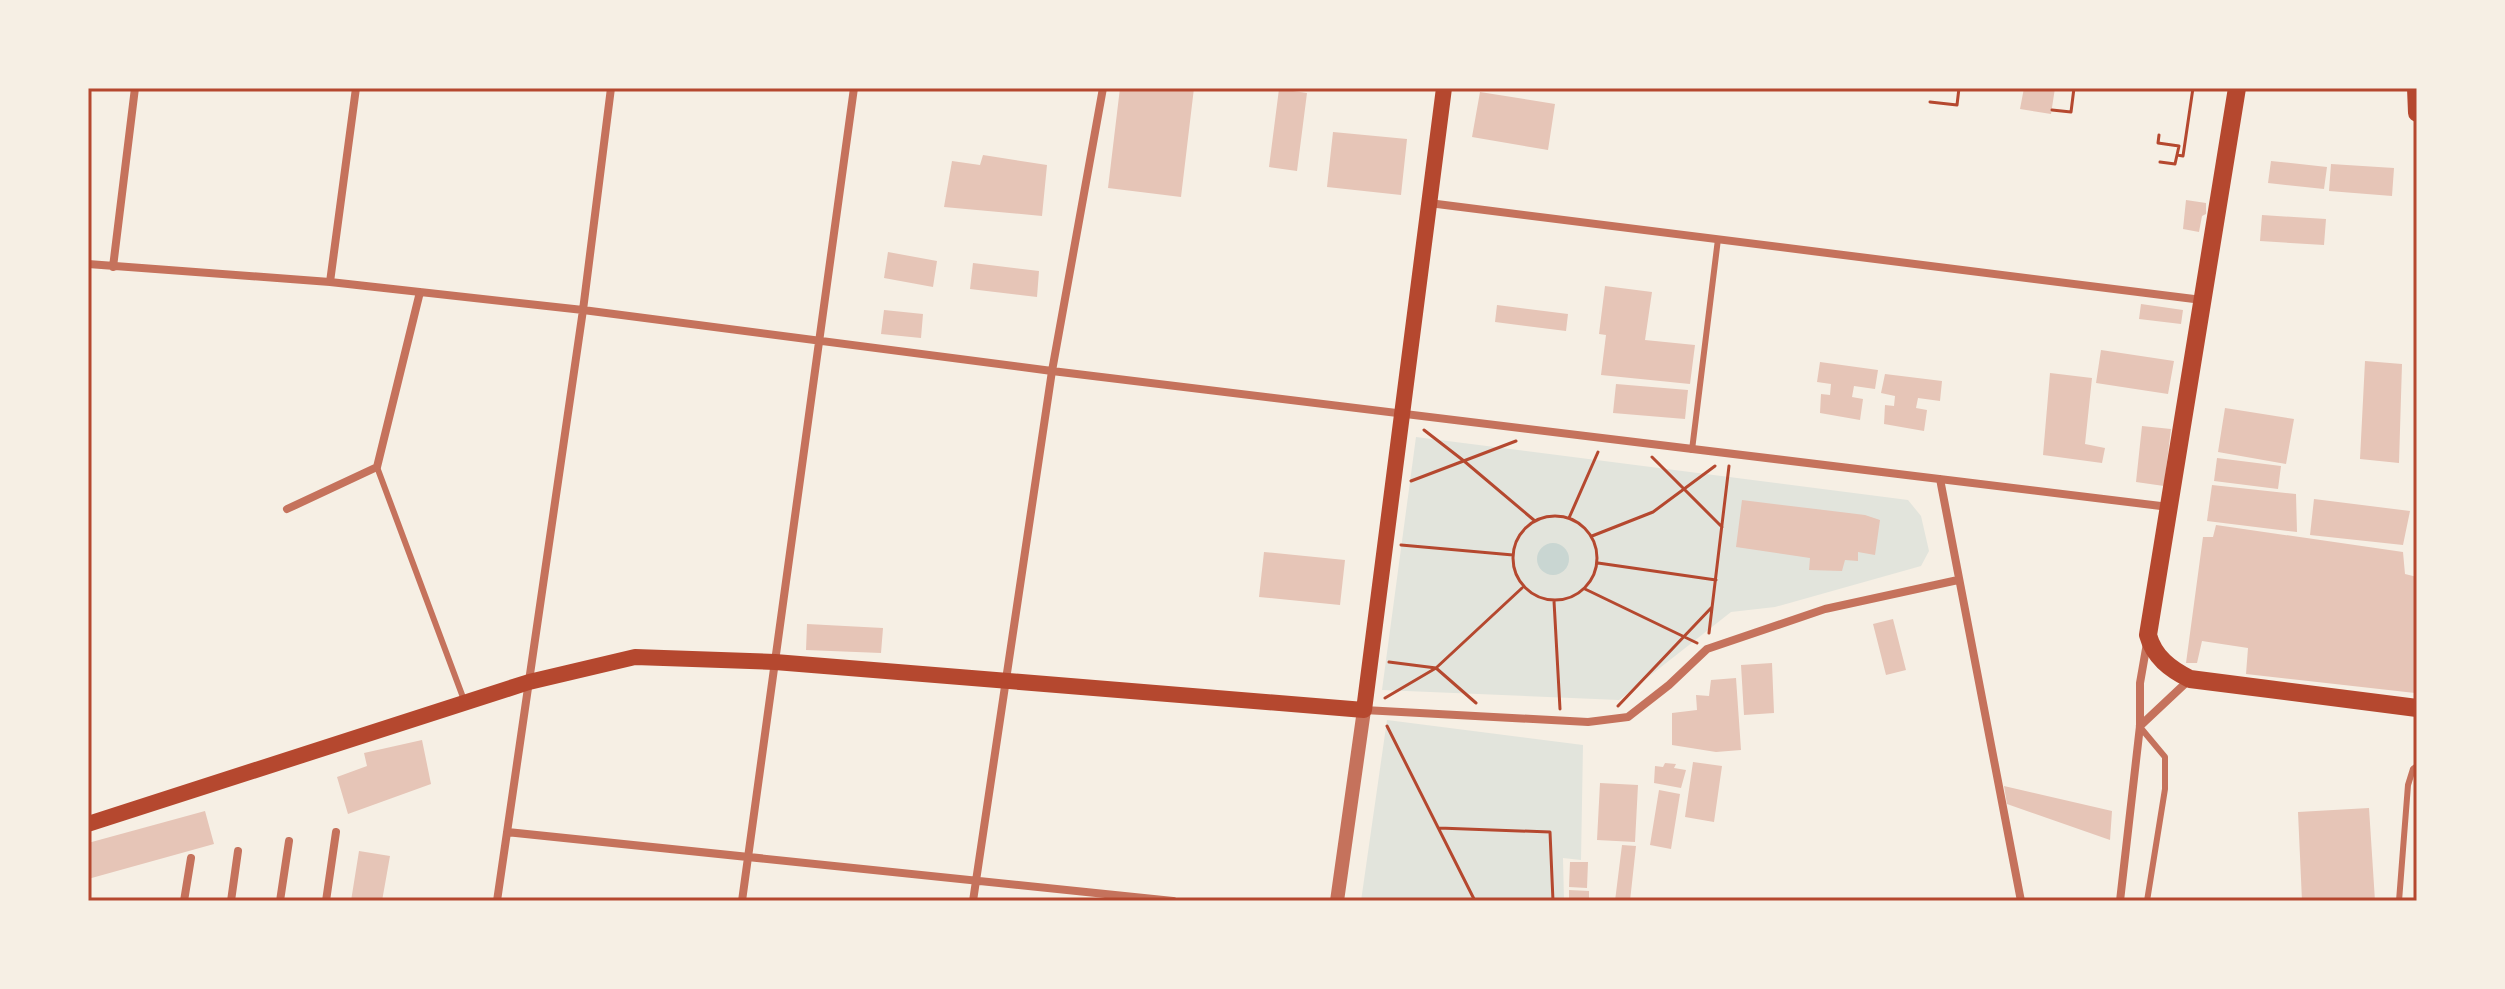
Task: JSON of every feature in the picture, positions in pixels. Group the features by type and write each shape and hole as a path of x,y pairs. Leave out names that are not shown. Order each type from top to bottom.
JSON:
{"main road":[{"path":"88,824 529,682 635,657 775,662 1372,710 1369,659 1444,88"},
{"path":"2237,88 2148,635 2151,648 2169,667 2190,679 2417,708"},
{"path":"2416,88 2417,113"}],"street":[{"path":"113,267 135,88"},
{"path":"330,282 356,88"},
{"path":"497,901 583,310 611,88"},
{"path":"742,901 854,88"},
{"path":"973,901 1052,371 1103,88"},
{"path":"1429,203 2203,300"},
{"path":"88,264 330,282 583,310 1052,371 2169,507"},
{"path":"287,509 377,467 420,292"},
{"path":"1940,479 2021,901"},
{"path":"1337,901 1372,710 1588,722 1628,717 1669,685 1707,649 1825,609 1958,580"},
{"path":"2120,901 2148,635"},
{"path":"2140,726 2190,679"},
{"path":"326,901 336,832"},
{"path":"507,832 1173,901"},
{"path":"280,901 289,841"},
{"path":"231,901 238,851"},
{"path":"184,901 191,858"}],"lane":[{"path":"1692,450 1718,239"},
{"path":"377,467 465,703"},
{"path":"2140,726 2165,757 2165,789 2147,901"},
{"path":"2399,901 2408,785 2417,766"}],"path":[{"path":"1930,102 1957,105 1959,88"},
{"path":"2052,110 2071,112 2074,88"},
{"path":"2177,155 2183,156 2193,88"},
{"path":"2159,135 2158,143 2179,146 2175,164 2160,162"},
{"path":"1402,413 1535,521"},
{"path":"1392,488 1545,430"},
{"path":"1569,518 1604,438"},
{"path":"1638,442 1722,527"},
{"path":"1592,536 1653,512 1731,454"},
{"path":"1585,589 1707,649 1731,454"},
{"path":"1546,517 1569,518 1582,525 1592,536 1598,563 1594,577 1585,589 1571,598 1554,601 1542,599 1523,587 1517,577 1513,555 1520,535 1535,521 1546,517"},
{"path":"1385,544 1513,555"},
{"path":"1598,563 1716,580"},
{"path":"1475,901 1439,828 1372,710 1436,668 1523,587"},
{"path":"1554,601 1561,720"},
{"path":"1605,720 1712,607"},
{"path":"1369,659 1436,668 1492,716"},
{"path":"1439,828 1550,832 1553,901"}],"shaded area":[{"path":"1416,437 1908,500 1921,516 1929,551 1921,566 1775,607 1731,612 1619,700 1382,690"},
{"path":"1553,543 1565,547 1569,559 1565,571 1553,575 1541,571 1537,559 1541,547"},
{"path":"1387,720 1583,745 1581,860 1563,858 1564,901 1361,901"}],"building":[{"path":"1120,88 1194,88 1181,197 1108,188"},
{"path":"2024,88 2055,88 2051,114 2020,109"},
{"path":"1279,89 1307,93 1297,171 1269,167"},
{"path":"1480,92 1555,104 1548,150 1472,137"},
{"path":"1333,132 1407,139 1401,195 1327,187"},
{"path":"983,155 1047,165 1042,216 944,207 952,161 980,165"},
{"path":"2271,161 2327,167 2324,189 2268,183"},
{"path":"2331,164 2394,168 2392,196 2329,191"},
{"path":"2186,200 2206,203 2206,214 2202,216 2199,232 2183,229"},
{"path":"2262,215 2326,219 2324,245 2260,241"},
{"path":"888,252 937,261 933,287 884,278"},
{"path":"973,263 1039,271 1037,297 970,289"},
{"path":"1605,286 1652,292 1645,340 1695,345 1690,384 1601,375 1606,335 1599,334"},
{"path":"2141,304 2183,310 2181,324 2139,319"},
{"path":"1497,305 1568,314 1566,331 1495,322"},
{"path":"884,310 923,314 921,338 881,334"},
{"path":"2101,350 2174,361 2168,394 2096,383"},
{"path":"2365,361 2402,364 2399,463 2360,459"},
{"path":"1820,362 1878,370 1875,389 1854,386 1852,397 1863,399 1860,420 1820,413 1821,394 1830,395 1831,384 1817,382"},
{"path":"2050,373 2092,378 2085,444 2105,448 2102,463 2043,455"},
{"path":"1885,374 1942,381 1940,401 1918,398 1916,408 1927,410 1924,431 1884,424 1885,405 1894,406 1895,396 1881,393"},
{"path":"1616,384 1688,390 1685,419 1613,413"},
{"path":"2225,408 2294,419 2286,464 2218,452"},
{"path":"2142,426 2171,429 2164,486 2136,482"},
{"path":"2217,458 2281,466 2278,489 2214,481"},
{"path":"2212,485 2296,494 2297,532 2207,521"},
{"path":"2314,499 2410,511 2403,545 2310,535"},
{"path":"1742,500 1865,515 1880,520 1875,555 1858,552 1858,561 1845,560 1842,571 1809,570 1810,558 1736,547"},
{"path":"2216,525 2403,552 2405,574 2417,577 2415,693 2246,674 2248,648 2202,641 2197,663 2186,663 2203,537 2213,537"},
{"path":"1264,552 1345,560 1340,605 1259,597"},
{"path":"1893,619 1906,670 1886,675 1873,624"},
{"path":"807,624 883,628 881,653 806,650"},
{"path":"1772,663 1774,713 1744,715 1741,665"},
{"path":"1736,678 1741,750 1716,752 1672,745 1672,713 1697,710 1696,695 1709,696 1711,680"},
{"path":"422,740 431,784 348,814 337,777 367,766 364,753"},
{"path":"1693,762 1722,766 1714,822 1685,817"},
{"path":"1665,763 1676,764 1674,768 1686,770 1681,788 1654,783 1655,766 1663,767"},
{"path":"1600,783 1638,785 1635,842 1597,840"},
{"path":"2004,786 2112,811 2110,840 2007,804"},
{"path":"1659,790 1680,794 1671,849 1650,845"},
{"path":"2369,808 2375,901 2302,901 2298,812"},
{"path":"205,811 214,844 88,879 88,843"},
{"path":"1622,845 1636,846 1630,901 1615,901"},
{"path":"359,851 390,856 382,901 351,901"},
{"path":"1570,862 1588,862 1587,888 1569,887"},
{"path":"1569,890 1589,891 1589,901 1569,901"}]}
